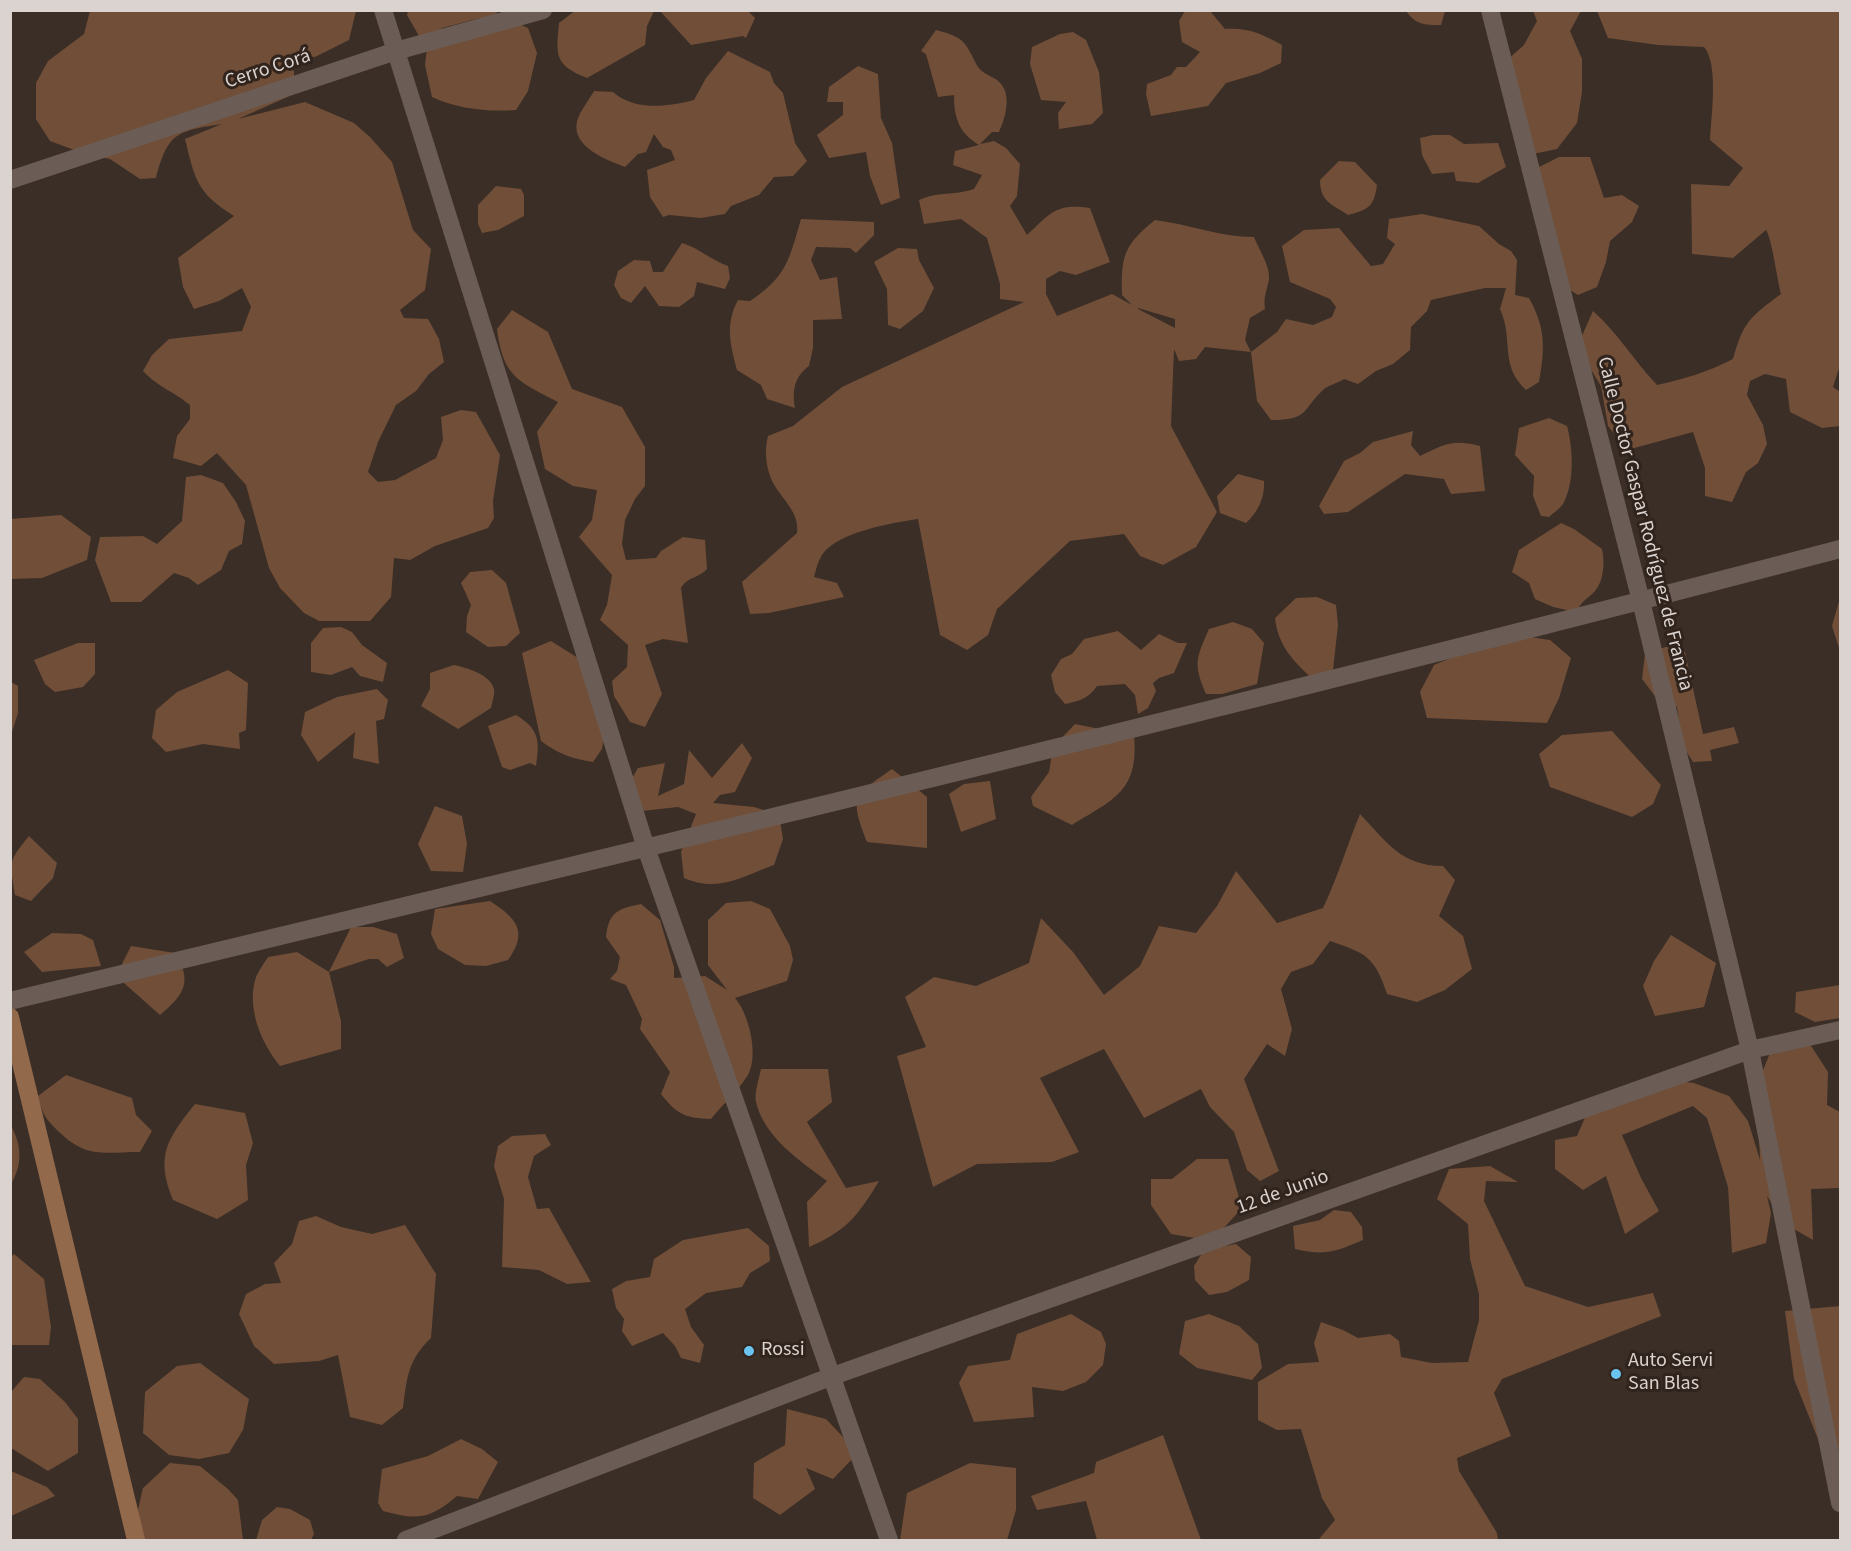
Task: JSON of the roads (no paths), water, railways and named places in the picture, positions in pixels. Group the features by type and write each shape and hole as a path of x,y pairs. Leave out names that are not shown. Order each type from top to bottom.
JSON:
{"main road":[{"path":"10,1017 136,1540"}],"street":[{"path":"383,10 646,848 830,1377 890,1540"},
{"name":"Cerro Corá","path":"10,180 396,51 543,10"},
{"name":"Calle Doctor Gaspar Rodríguez de Francia","path":"1490,10 1641,601 1750,1050 1840,1503"},
{"path":"10,1001 646,848 1641,601 1840,549"},
{"name":"12 de Junio","path":"406,1540 830,1377 1750,1050 1840,1030"}],"place":[{"name":"Rossi","path":"749,1351"},
{"name":"Auto Servi San Blas","path":"1616,1374"}]}
